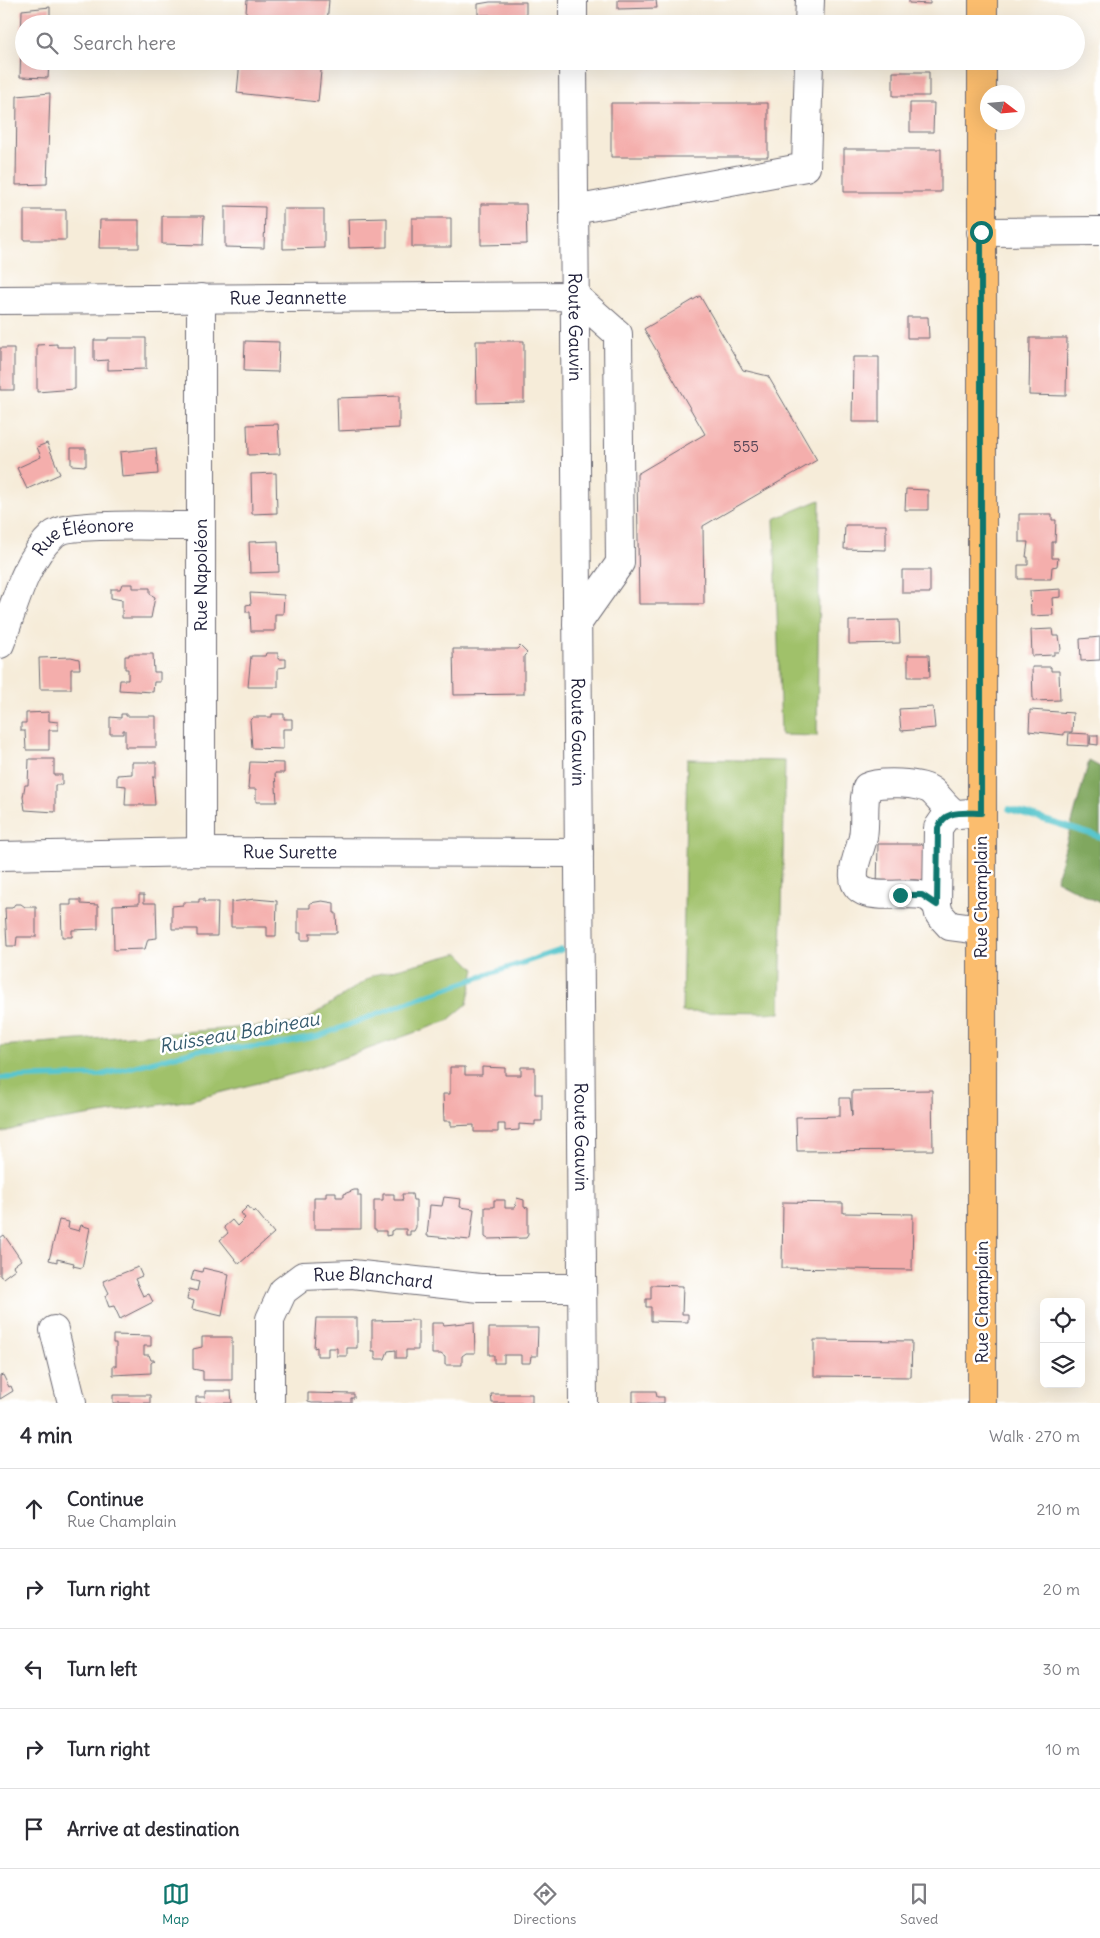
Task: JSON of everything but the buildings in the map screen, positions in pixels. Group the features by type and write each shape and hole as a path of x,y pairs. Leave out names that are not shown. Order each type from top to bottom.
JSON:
{"main road":[{"path":"982,15 983,0"},
{"name":"Rue Champlain","path":"982,70 982,1403"}],"street":[{"path":"573,0 573,15"},
{"path":"809,15 810,0"},
{"name":"Route Gauvin","path":"573,70 583,1403"},
{"path":"574,210 806,167 809,70"},
{"path":"981,232 1100,231"},
{"path":"575,296 618,334 620,563 577,624"},
{"name":"Rue Jeannette","path":"0,300 575,296"},
{"name":"Rue Napoléon","path":"201,852 202,298"},
{"name":"Rue Éléonore","path":"0,644 33,559 54,533 85,527 201,526"},
{"path":"937,905 922,895 875,895 866,892 854,878 854,870 863,836 863,809 867,787 881,784 924,786 946,820 937,905 944,921 950,926 981,930"},
{"path":"946,820 981,813"},
{"name":"Rue Surette","path":"0,856 201,852 579,853"},
{"name":"Rue Blanchard","path":"270,1403 270,1320 283,1291 303,1276 352,1274 480,1288 582,1288"},
{"path":"54,1330 72,1403"}],"green space":[{"path":"820,500 817,736 781,735 774,519"},
{"path":"687,759 785,761 780,1013 682,1012"},
{"path":"1089,761 1100,767 1100,903 1056,880"},
{"path":"459,953 475,969 467,1004 447,1021 309,1070 191,1100 28,1125 0,1133 0,1046 301,1023 374,975"}],"waterway":[{"name":"Ruisseau Babineau","path":"1009,809 1100,837"},
{"name":"Ruisseau Babineau","path":"0,1078 101,1075 198,1050 268,1046 319,1036 430,994 561,950"}],"route":[{"path":"900,895 927,896 937,905 938,828 941,820 947,815 954,813 981,813 981,232"}]}
